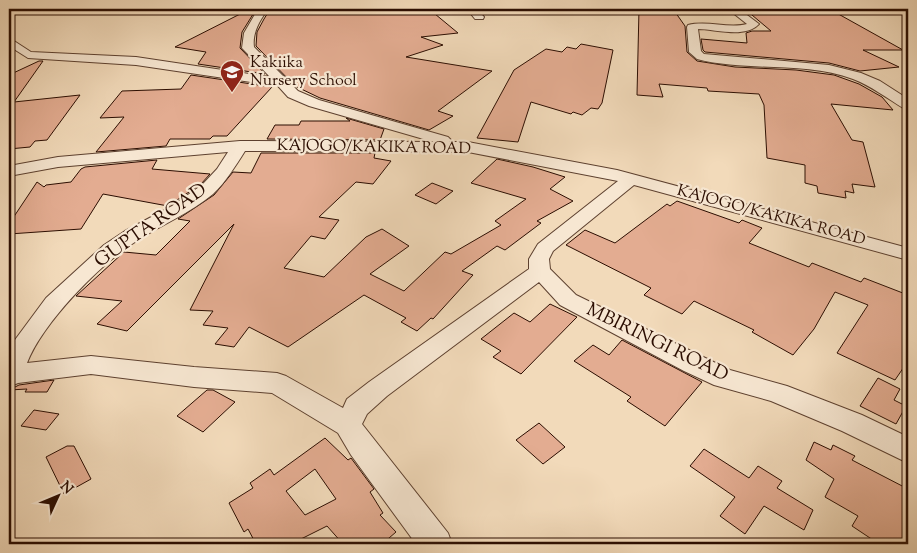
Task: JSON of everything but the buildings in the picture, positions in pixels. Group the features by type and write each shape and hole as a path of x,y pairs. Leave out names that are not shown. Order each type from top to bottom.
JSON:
{"street":[{"path":"263,9 258,14 246,42 248,48 293,94 314,103 468,147"},
{"path":"472,9 479,17"},
{"path":"733,9 754,24 750,27 740,28 701,25 692,27 695,52 701,56 829,69 857,76 875,84 908,106"},
{"path":"11,42 28,55 136,61 283,83"},
{"name":"KAJOGO/KAKIKA ROAD","path":"9,171 58,162 240,146 468,147 631,178 908,254"},
{"name":"GUPTA ROAD","path":"9,376 21,348 54,304 111,250 178,210 208,189 223,172 240,146"},
{"path":"348,425 357,407 378,389 540,270 539,259 545,248 631,178"},
{"name":"MBIRINGI ROAD","path":"540,270 568,300 693,364 723,378 778,393 852,423 908,451"},
{"path":"9,376 92,365 194,378 278,382 348,425 361,446 436,544"}],"place":[{"name":"Kakiika Nursery School","path":"232,93"}]}
